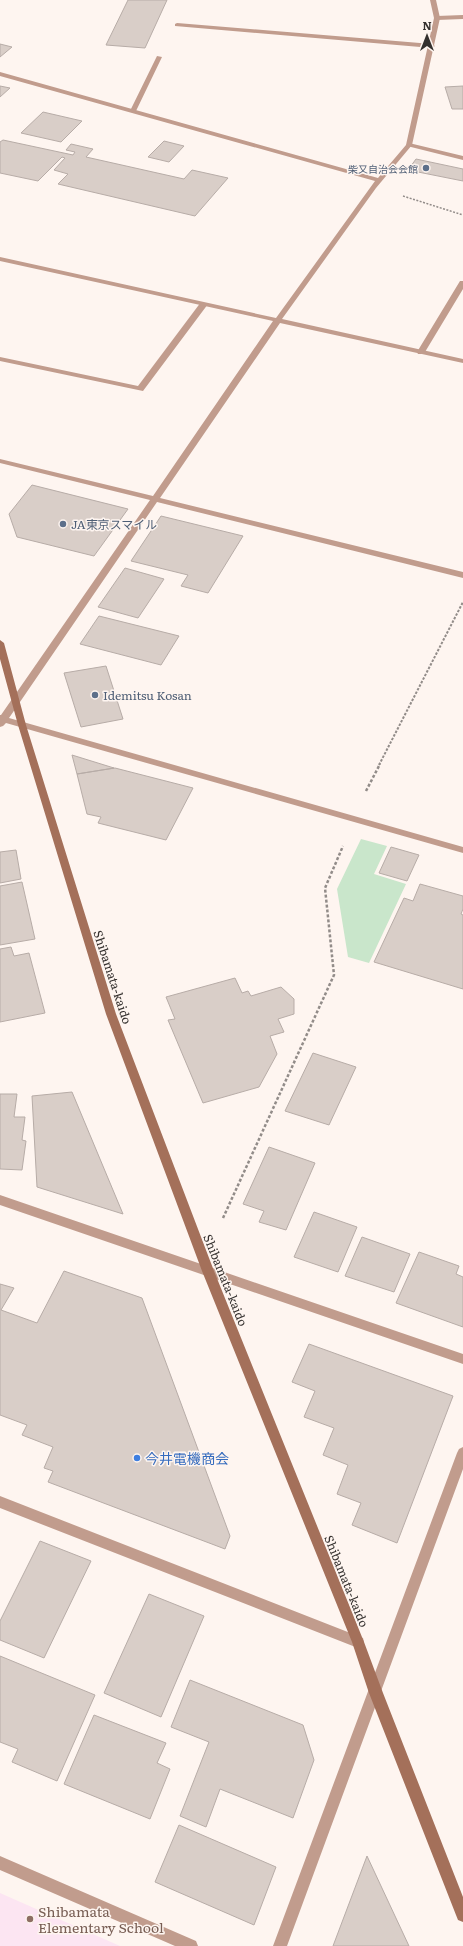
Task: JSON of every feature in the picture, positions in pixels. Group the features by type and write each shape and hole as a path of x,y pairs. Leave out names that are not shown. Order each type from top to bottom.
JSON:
{"main road":[{"name":"Shibamata-kaido","path":"0,643 17,700 22,725 111,1014 208,1271 358,1642 376,1693 463,1915"}],"street":[{"path":"433,0 437,18 409,145 379,180 278,320 17,700 1,720 463,850"},
{"path":"437,18 463,17"},
{"path":"177,25 432,46"},
{"path":"133,111 159,57"},
{"path":"0,74 379,180"},
{"path":"409,145 463,158"},
{"path":"0,259 463,361"},
{"path":"421,352 463,283"},
{"path":"0,359 140,389 204,304"},
{"path":"0,461 463,575"},
{"path":"0,1200 463,1359"},
{"path":"280,1946 376,1693 463,1453"},
{"path":"0,1502 358,1642"},
{"path":"0,1863 191,1946"}],"path":[{"path":"374,187 463,215"},
{"path":"222,1220 334,975 325,888 360,803 463,601"}],"shaded area":[{"name":"Shibamata Elementary School","path":"0,1893 120,1946 0,1946"}],"green space":[{"path":"361,839 387,846 374,874 406,884 369,963 348,957 337,889"}],"building":[{"path":"128,0 167,0 145,48 106,45"},
{"path":"0,44 12,47 0,57"},
{"path":"0,86 10,88 0,97"},
{"path":"463,86 463,109 452,109 445,87"},
{"path":"43,112 82,121 61,142 21,133"},
{"path":"3,140 73,155 75,152 66,150 71,144 93,149 86,157 184,179 192,170 228,178 195,216 58,184 68,174 54,170 65,158 62,157 38,181 0,173 0,142"},
{"path":"164,141 184,146 169,162 148,157"},
{"path":"416,159 463,169 463,181 408,170"},
{"path":"32,485 128,509 94,556 17,537 9,514"},
{"path":"161,516 243,536 208,593 181,586 188,575 131,561"},
{"path":"125,568 164,579 138,618 98,607"},
{"path":"99,616 179,636 161,665 80,644"},
{"path":"106,666 123,719 81,727 64,673"},
{"path":"72,755 114,768 77,774"},
{"path":"115,768 193,788 166,840 98,823 101,817 87,814 77,774"},
{"path":"391,847 419,855 407,881 379,873"},
{"path":"16,850 21,879 0,883 0,852"},
{"path":"22,882 35,939 0,945 0,886"},
{"path":"420,884 463,896 463,909 461,914 463,915 463,989 374,962 404,898 413,901"},
{"path":"11,947 14,956 29,953 45,1013 0,1022 0,949"},
{"path":"235,978 242,993 248,991 251,996 281,987 294,999 294,1014 278,1019 284,1032 270,1036 277,1054 259,1087 203,1103 168,1020 175,1019 166,997"},
{"path":"313,1053 356,1067 329,1125 285,1111"},
{"path":"72,1092 123,1214 37,1187 32,1096"},
{"path":"0,1094 17,1094 14,1117 25,1117 22,1140 26,1141 22,1170 0,1169"},
{"path":"269,1147 315,1163 286,1230 259,1222 264,1211 243,1204"},
{"path":"314,1212 357,1227 338,1272 294,1257"},
{"path":"362,1237 410,1254 394,1292 345,1276"},
{"path":"419,1252 459,1266 456,1274 463,1277 463,1327 396,1303"},
{"path":"64,1271 142,1298 230,1536 225,1549 48,1482 53,1471 44,1468 53,1447 22,1435 27,1425 0,1415 0,1284 14,1288 1,1310 37,1323"},
{"path":"309,1344 453,1396 397,1543 352,1525 361,1503 337,1494 348,1465 323,1455 334,1428 304,1417 315,1391 292,1382"},
{"path":"40,1541 91,1561 44,1658 0,1640 0,1621"},
{"path":"149,1594 204,1616 161,1717 104,1693"},
{"path":"0,1656 95,1695 57,1781 12,1762 18,1749 0,1742"},
{"path":"190,1680 303,1725 314,1760 293,1818 220,1789 206,1827 180,1816 209,1742 171,1727"},
{"path":"94,1715 166,1743 157,1763 170,1769 150,1819 64,1784"},
{"path":"179,1825 276,1867 254,1925 155,1882"},
{"path":"367,1856 409,1946 333,1946"}],"place":[{"name":"柴又自治会会館","path":"426,168"},
{"name":"JA東京スマイル","path":"63,524"},
{"name":"Idemitsu Kosan","path":"95,695"},
{"name":"今井電機商会","path":"137,1458"},
{"name":"Shibamata Elementary School","path":"30,1919"}]}
